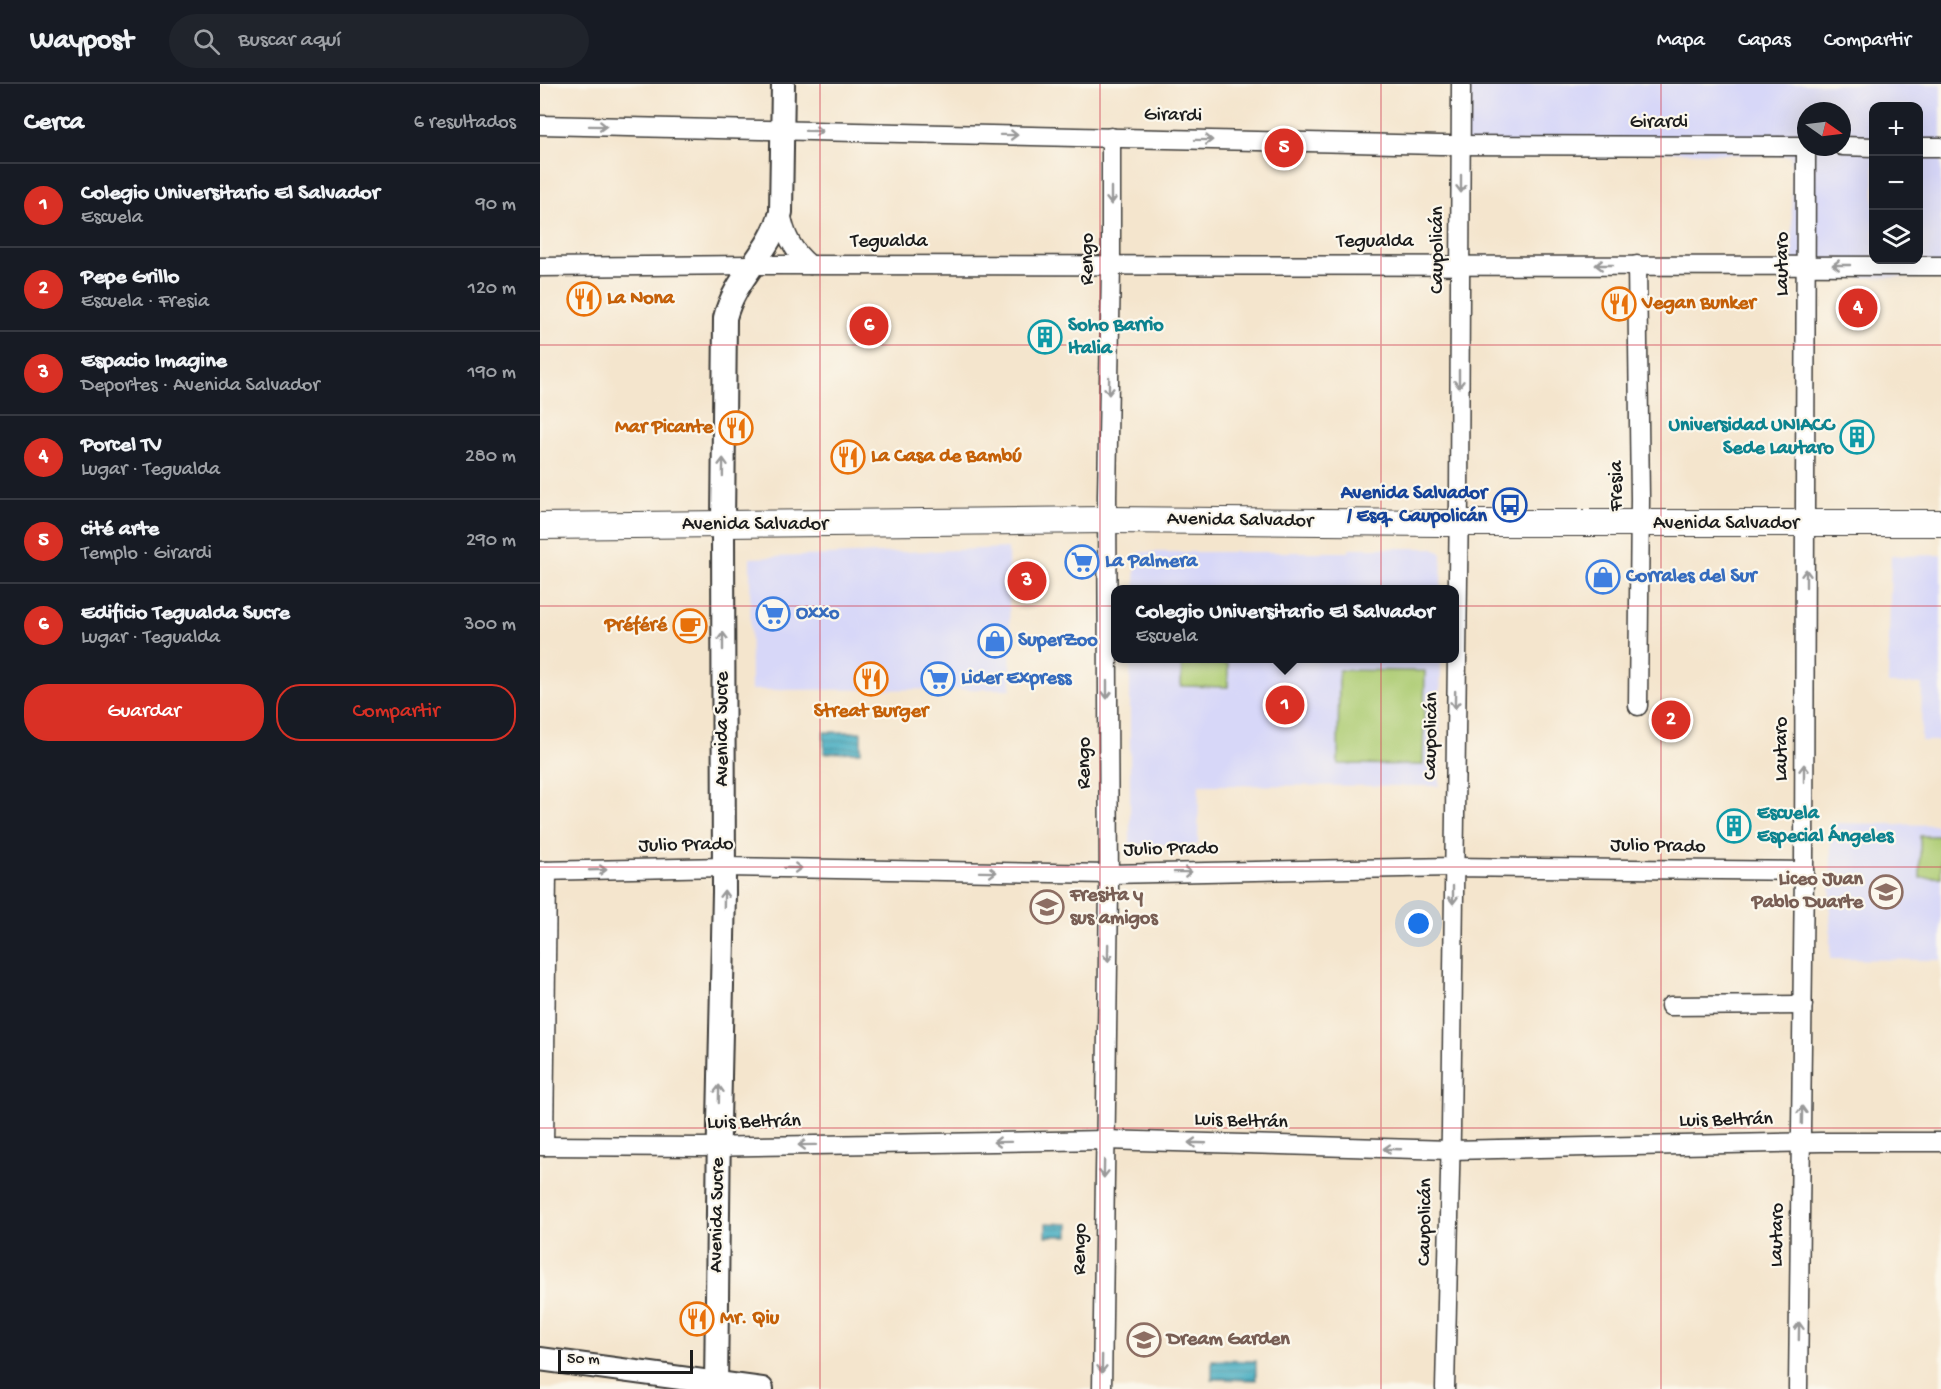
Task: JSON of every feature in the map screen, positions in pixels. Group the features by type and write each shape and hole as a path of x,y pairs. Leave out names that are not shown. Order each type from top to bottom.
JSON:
{"main road":[{"name":"Avenida Salvador","path":"540,526 1107,520 1458,524 1941,523"}],"street":[{"name":"Avenida Sucre","path":"716,1386 724,867 725,318 732,296 774,234 781,212 783,84"},
{"name":"Caupolicán","path":"1457,585 1461,84"},
{"name":"Girardi","path":"540,125 1461,145 1797,146"},
{"name":"Rengo","path":"1102,1389 1109,874 1107,520 1111,137"},
{"path":"1851,146 1869,147"},
{"path":"1923,147 1941,147"},
{"name":"Lautaro","path":"1798,1389 1804,871 1806,156"},
{"path":"781,212 783,228 789,242 798,255 810,265"},
{"name":"Tegualda","path":"540,267 752,265 1941,266"},
{"name":"Fresia","path":"1637,266 1640,524 1638,706"},
{"name":"Caupolicán","path":"1445,1389 1456,663"},
{"name":"Julio Prado","path":"543,871 724,867 1109,874 1453,867 1804,871"},
{"path":"542,1146 543,871"},
{"path":"1670,1006 1803,1005"},
{"name":"Luis Beltrán","path":"542,1146 718,1146 1105,1140 1450,1150 1802,1142 1941,1142"},
{"path":"540,1359 716,1386 762,1389"}],"shaded area":[{"path":"1462,84 1941,84 1941,277 1793,278 1791,156 1462,145"},
{"path":"1008,548 1011,689 751,690 750,558"},
{"path":"1350,548 1434,548 1442,554 1441,585 1135,585 1136,558 1140,552 1349,552"},
{"path":"1941,555 1941,741 1921,741 1922,684 1888,684 1891,556"},
{"path":"1130,663 1441,663 1439,786 1199,785 1198,845 1130,844"},
{"name":"Liceo Juan Pablo Duarte","path":"1831,823 1941,825 1941,960 1830,959"}],"green space":[{"path":"1182,664 1228,664 1228,687 1181,686"},
{"path":"1339,670 1425,671 1423,765 1338,764"},
{"path":"1920,836 1941,836 1941,877 1920,878"}],"water":[{"path":"824,732 861,732 861,752 824,753"},
{"path":"1046,1223 1069,1224 1069,1236 1046,1236"},
{"path":"1212,1360 1256,1361 1256,1380 1212,1379"}],"place":[{"name":"cité arte","path":"1284,148"},
{"name":"La Nona","path":"584,299"},
{"name":"Vegan Bunker","path":"1619,304"},
{"name":"Porcel TV","path":"1858,308"},
{"name":"Edificio Tegualda Sucre","path":"869,326"},
{"name":"Soho Barrio Italia","path":"1045,337"},
{"name":"Mar Picante","path":"736,428"},
{"name":"Universidad UNIACC Sede Lautaro","path":"1857,437"},
{"name":"La Casa de Bambú","path":"848,457"},
{"name":"Avenida Salvador / Esq. Caupolicán","path":"1510,505"},
{"name":"La Palmera","path":"1082,562"},
{"name":"Corrales del Sur","path":"1603,577"},
{"name":"Espacio Imagine","path":"1027,581"},
{"name":"Oxxo","path":"773,614"},
{"name":"Préféré","path":"690,626"},
{"name":"SuperZoo","path":"995,641"},
{"name":"Streat Burger","path":"871,679"},
{"name":"Lider Express","path":"938,679"},
{"name":"Colegio Universitario El Salvador","path":"1285,705"},
{"name":"Pepe Grillo","path":"1671,720"},
{"name":"Escuela Especial Ángeles","path":"1734,826"},
{"name":"Liceo Juan Pablo Duarte","path":"1886,892"},
{"name":"Fresita y sus amigos","path":"1047,907"},
{"name":"Mr. Qiu","path":"697,1319"},
{"name":"Dream Garden","path":"1144,1340"}]}
